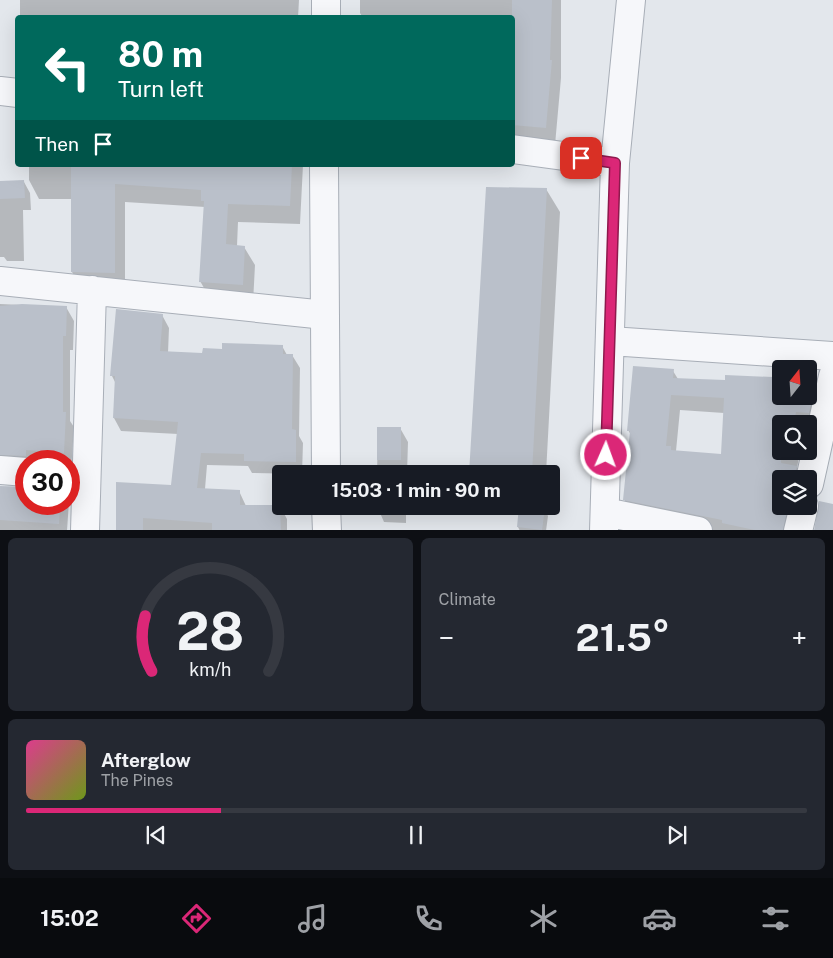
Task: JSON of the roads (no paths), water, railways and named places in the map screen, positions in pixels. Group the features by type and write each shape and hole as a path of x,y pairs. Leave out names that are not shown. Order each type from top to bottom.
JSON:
{"street":[{"path":"326,0 326,15"},
{"path":"631,0 615,163 604,521 698,530"},
{"path":"0,92 15,93"},
{"path":"515,149 615,163"},
{"path":"324,167 326,465"},
{"path":"0,281 325,315"},
{"path":"79,450 92,290"},
{"path":"610,341 833,356"},
{"path":"812,470 833,376"},
{"path":"0,470 15,471"},
{"path":"80,497 85,530"},
{"path":"326,515 327,530"},
{"path":"798,530 802,515"}]}
